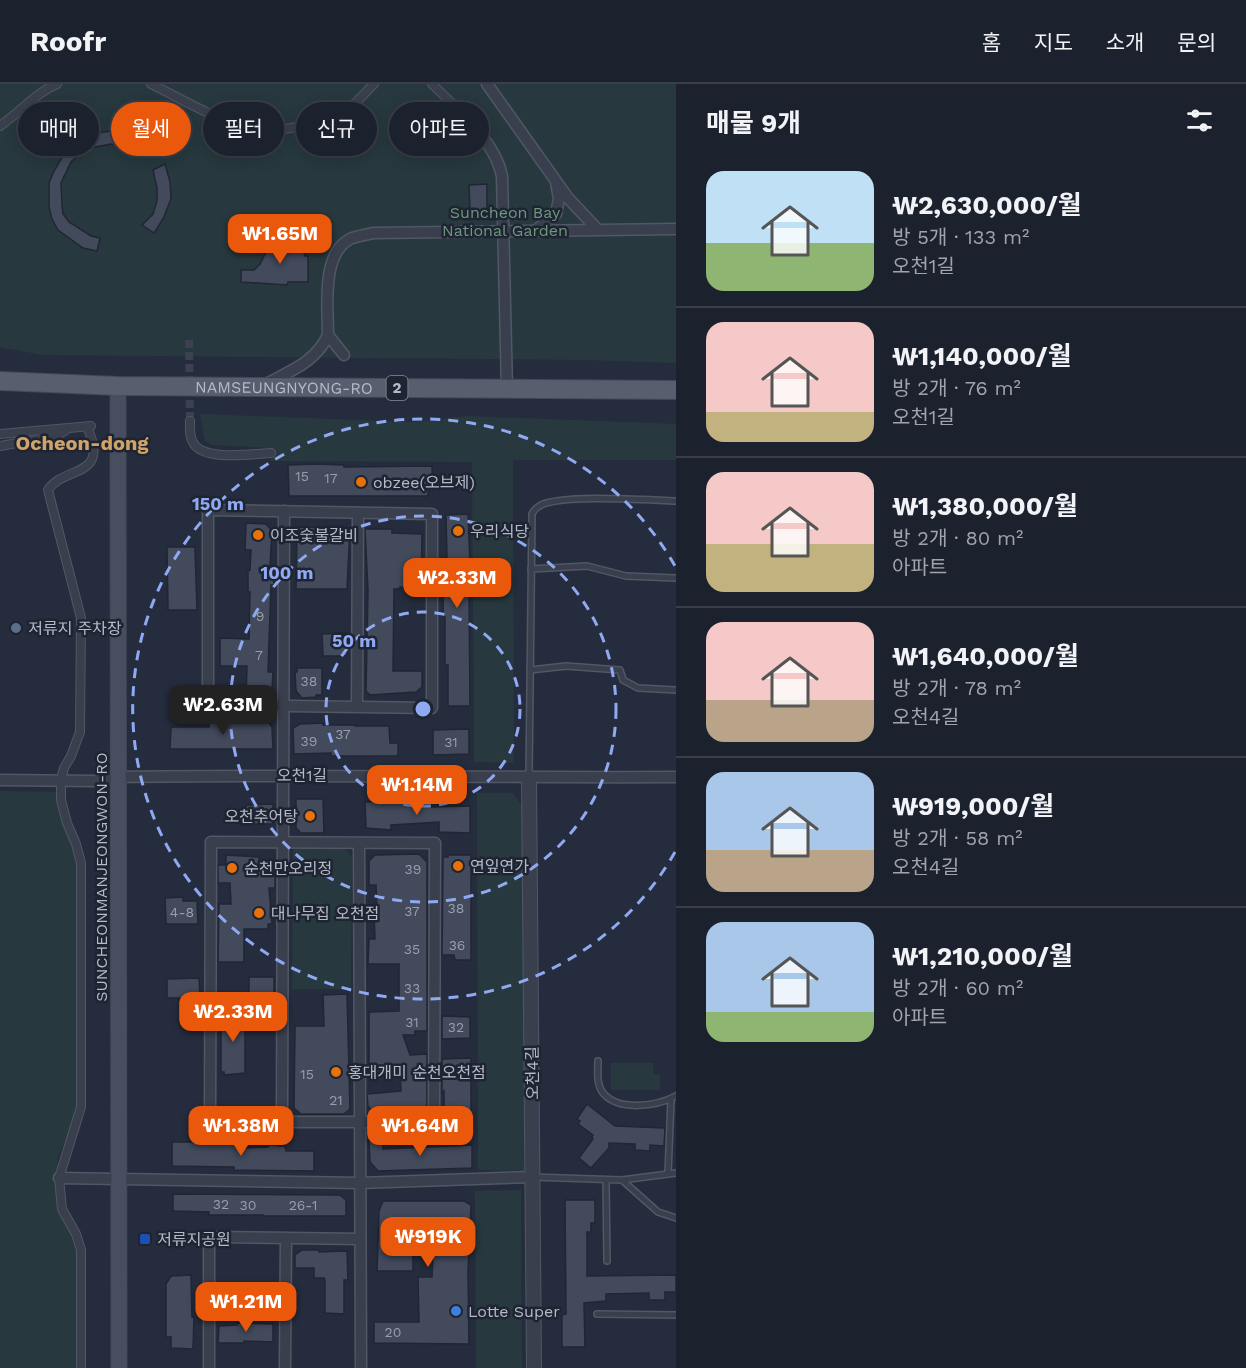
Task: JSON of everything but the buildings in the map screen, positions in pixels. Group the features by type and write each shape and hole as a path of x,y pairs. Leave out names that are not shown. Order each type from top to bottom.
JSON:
{"main road":[{"name":"NAMSEUNGNYONG-RO","path":"0,381 118,386 676,390"},
{"name":"SUNCHEONMANJEONGWON-RO","path":"118,386 119,1368"}],"street":[{"path":"0,126 31,100 57,84"},
{"path":"151,84 223,118 249,127 265,129 308,125 333,115 351,106 374,84"},
{"path":"432,84 451,102"},
{"path":"487,84 556,181 597,229"},
{"path":"489,145 499,162 502,176 507,390"},
{"path":"535,231 556,214 559,199 556,181"},
{"path":"260,387 304,364 316,354 328,335 328,276 337,251 350,239 373,233 676,229"},
{"path":"328,335 344,355"},
{"path":"190,421 191,438 199,450 216,455 271,453"},
{"path":"0,434 89,426 94,441 91,459 79,471 57,481 48,490 78,602 82,627 80,732 61,780 61,800 64,813 81,863 81,1088 79,1117 58,1178 62,1209 76,1234 81,1250 81,1368"},
{"path":"0,446 56,436 69,428"},
{"path":"208,510 284,511 432,514 432,708 208,705 208,510"},
{"path":"282,1122 284,511"},
{"path":"357,706 358,513"},
{"name":"오천1길","path":"0,780 95,781 119,777 283,775 676,777"},
{"name":"오천4길","path":"529,778 534,1368"},
{"path":"211,842 359,843 435,843 434,1122 210,1122 211,842"},
{"path":"359,843 361,1368"},
{"path":"58,1178 360,1183 533,1177"},
{"path":"209,1368 209,1237 360,1239"},
{"path":"285,1368 286,1238"}],"lane":[{"path":"529,778 532,514 540,505 570,499 676,501"},
{"path":"531,569 587,566 626,576 676,578"},
{"path":"530,670 566,666 620,670 623,680 638,688 676,690"},
{"path":"598,1061 597,1078 603,1094 623,1105 664,1102 674,1098 668,1174"},
{"path":"533,1177 622,1180 676,1173"},
{"path":"606,1180 607,1261"},
{"path":"622,1180 658,1212 676,1218"},
{"path":"597,1314 676,1315"}],"green space":[{"name":"Suncheon Bay National Garden","path":"0,84 676,84 676,363 586,360 42,355 0,347"},
{"path":"200,414 412,422 467,416 676,424 676,460 513,460 514,763 474,762 472,462 271,461 271,448 213,445 205,441"},
{"path":"0,791 57,792 63,820 78,864 78,1102 74,1121 58,1157 57,1194 78,1256 78,1368 0,1368"},
{"path":"477,793 513,793 523,807 524,1171 478,1170"},
{"path":"293,847 342,847 352,856 351,989 292,989"},
{"path":"611,1063 653,1063 653,1074 660,1075 660,1090 611,1090"},
{"path":"521,1190 522,1368 476,1368 475,1191"}],"tunnel":[{"path":"189,340 190,421"}],"place":[{"name":"obzee(오브제)","path":"361,482"},
{"name":"우리식당","path":"458,531"},
{"name":"이조숯불갈비","path":"258,535"},
{"name":"저류지 주차장","path":"16,628"},
{"name":"오천추어탕","path":"310,816"},
{"name":"연잎연가","path":"458,866"},
{"name":"순천만오리정","path":"232,868"},
{"name":"대나무집 오천점","path":"259,913"},
{"name":"홍대개미 순천오천점","path":"336,1072"},
{"name":"저류지공원","path":"145,1239"},
{"name":"Lotte Super","path":"456,1311"}],"district":[{"name":"Ocheon-dong","path":"82,443"}]}
